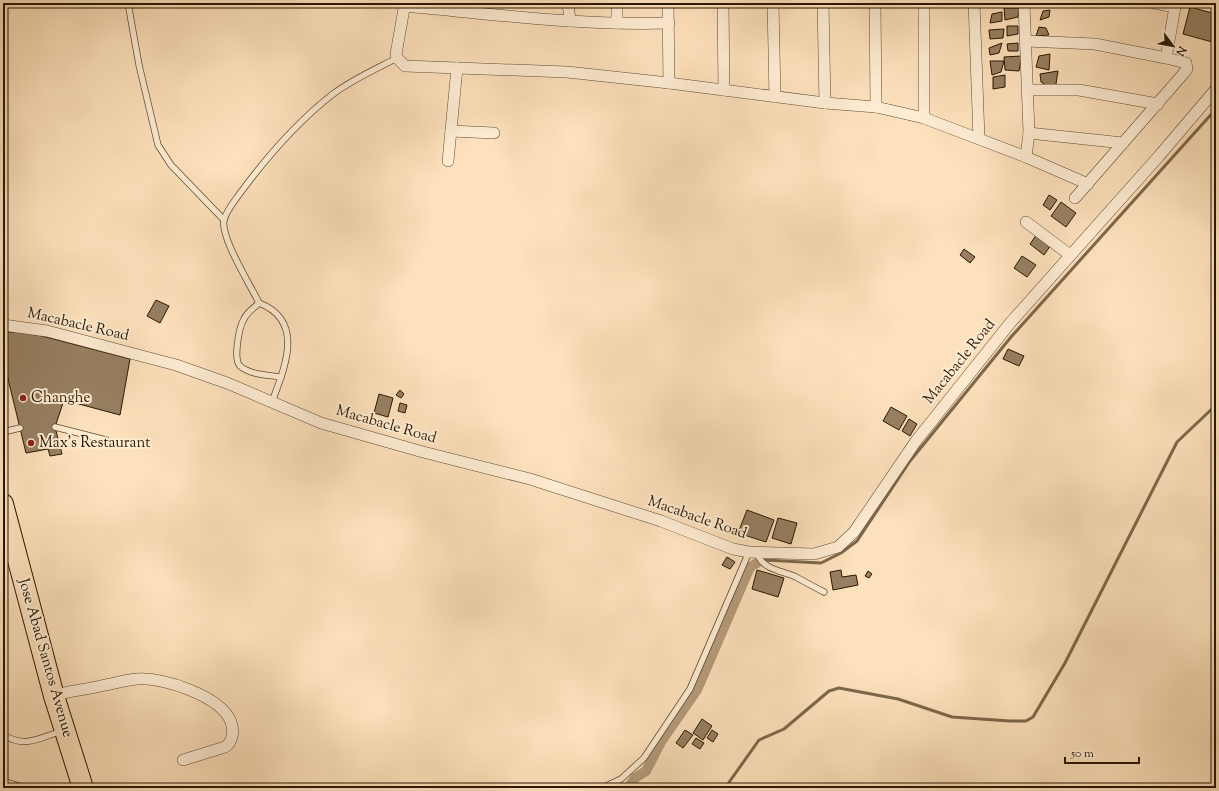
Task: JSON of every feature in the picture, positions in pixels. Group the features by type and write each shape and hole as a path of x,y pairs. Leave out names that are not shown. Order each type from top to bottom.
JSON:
{"highway":[{"name":"Jose Abad Santos Avenue","path":"3,504 50,697 56,733 72,788"},
{"name":"Jose Abad Santos Avenue","path":"3,545 50,697 83,788"}],"street":[{"path":"568,3 570,20"},
{"path":"616,3 617,23"},
{"path":"668,3 669,83"},
{"path":"722,3 724,90"},
{"path":"773,3 775,97"},
{"path":"823,3 825,103"},
{"path":"875,3 876,107"},
{"path":"924,3 924,118"},
{"path":"974,3 979,138"},
{"path":"1024,3 1029,133 1026,157"},
{"path":"1154,3 1175,7 1166,58"},
{"path":"669,23 617,23 570,20 405,4 396,54 397,58 405,66 567,72 669,83 825,103 876,107 924,118 979,138 1088,184"},
{"path":"1026,41 1094,44 1186,63 1187,69 1075,198"},
{"path":"448,160 457,68"},
{"name":"Macabacle Road","path":"3,325 47,331 176,365 227,383 295,413 357,434 530,479 580,494 733,549 754,552 814,554 838,547 854,532 916,441 1011,322 1159,156 1216,89"},
{"path":"1027,90 1079,90 1158,104"},
{"path":"451,131 494,133"},
{"path":"1029,133 1123,143"},
{"path":"1026,222 1070,255"},
{"path":"50,697 137,679 162,681 208,699 222,711 231,722 233,732 230,744 226,747 183,760"}],"lane":[{"path":"128,3 139,65 158,145 171,165 224,220 227,238 259,303 278,314 287,332 288,349 282,377 272,402"},
{"path":"224,220 231,206 252,177 313,111 334,93 397,58"},
{"path":"259,303 243,320 236,361 240,366 251,372 282,377"},
{"path":"55,427 106,440"},
{"path":"3,432 20,428"},
{"path":"602,788 621,779 644,758 690,689 754,552 761,561 771,568 794,576 824,592"},
{"path":"3,735 22,743 56,733"},
{"path":"3,781 25,788"}],"building":[{"path":"1190,7 1216,14 1216,43 1183,34"},
{"path":"1004,8 1019,8 1018,17 1005,20"},
{"path":"1050,10 1049,17 1040,20 1043,11"},
{"path":"1002,12 1002,21 990,23 992,14"},
{"path":"1007,26 1018,26 1018,34 1007,36"},
{"path":"1039,27 1046,28 1049,35 1036,36"},
{"path":"1004,29 1003,38 990,39 989,30"},
{"path":"1002,43 999,53 990,55 989,48"},
{"path":"1018,43 1018,51 1008,51 1007,44"},
{"path":"1050,54 1049,70 1036,67 1039,56"},
{"path":"1022,56 1019,71 1005,70 1004,57"},
{"path":"990,61 1004,61 1001,72 992,75"},
{"path":"1058,71 1055,90 1041,82 1040,74"},
{"path":"1005,75 1005,87 993,89 993,77"},
{"path":"1049,195 1057,200 1050,210 1043,205"},
{"path":"1061,202 1076,213 1066,227 1051,216"},
{"path":"1037,234 1051,245 1044,255 1030,244"},
{"path":"964,249 975,257 970,263 960,255"},
{"path":"1022,256 1036,265 1027,277 1014,268"},
{"path":"156,300 169,306 160,323 147,316"},
{"path":"3,332 18,332 42,336 130,359 120,415 64,400 55,427 62,454 50,456 48,449 26,453 3,358"},
{"path":"1008,349 1024,356 1019,366 1003,359"},
{"path":"400,390 404,394 401,398 396,395"},
{"path":"379,394 393,398 388,417 374,413"},
{"path":"400,403 407,405 405,413 398,411"},
{"path":"891,407 907,416 899,430 883,421"},
{"path":"909,419 917,424 910,436 902,431"},
{"path":"747,510 774,520 766,542 738,533"},
{"path":"778,518 797,523 791,544 772,538"},
{"path":"727,557 735,562 730,569 722,565"},
{"path":"757,570 784,578 778,597 752,589"},
{"path":"841,570 842,577 856,575 858,585 833,590 830,572"},
{"path":"868,571 872,574 869,578 865,576"},
{"path":"702,719 712,726 703,740 693,733"},
{"path":"685,730 693,735 683,748 676,743"},
{"path":"712,730 718,734 713,742 707,738"},
{"path":"696,738 704,743 700,749 692,744"}],"waterway":[{"path":"757,563 765,560 821,563 841,553 857,541 910,461 1011,337 1216,109"},
{"path":"725,788 759,740 784,729 829,691 839,688 898,699 952,717 1010,721 1026,721 1033,717 1065,663 1177,442 1216,405"},
{"path":"628,788 635,778 646,771 661,742 697,690 750,567 757,563"},
{"path":"676,720 697,690"}],"place":[{"name":"Changhe","path":"23,398"},
{"name":"Max's Restaurant","path":"31,443"}]}
